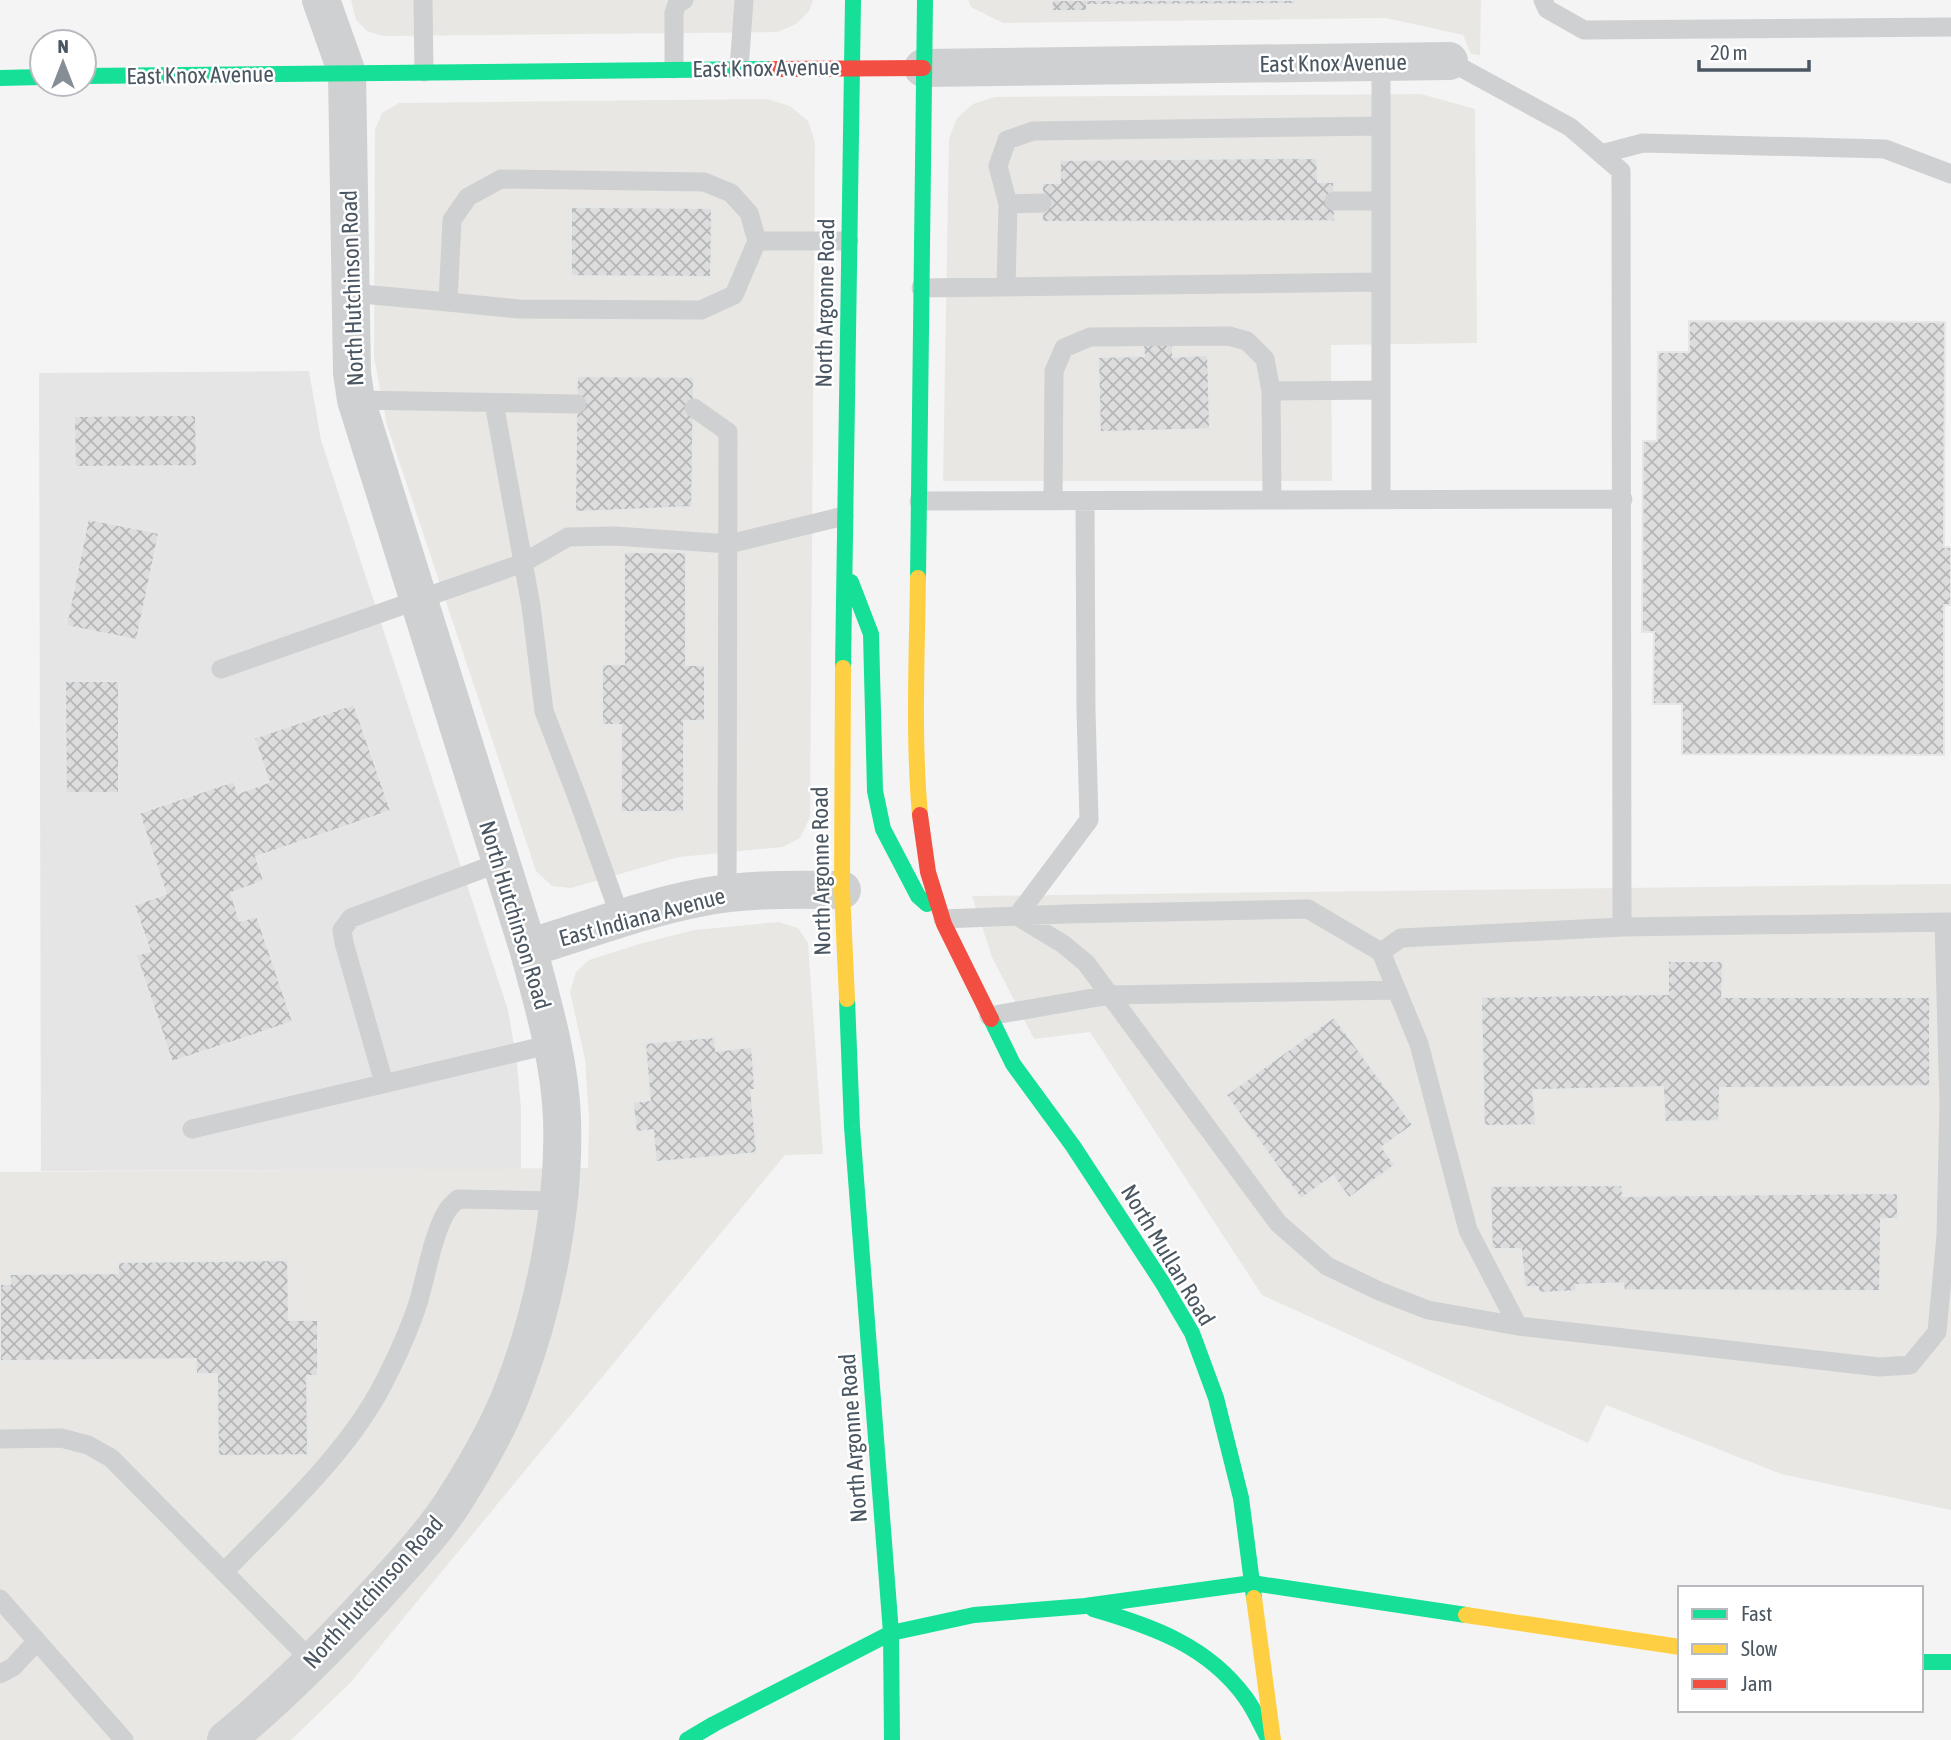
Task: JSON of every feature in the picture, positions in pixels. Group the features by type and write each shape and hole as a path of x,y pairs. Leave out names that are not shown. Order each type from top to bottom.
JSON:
{"main road":[{"name":"North Argonne Road","path":"853,0 843,561 842,890 852,1127 891,1633 892,1740"},
{"path":"919,501 925,0"},
{"name":"East Knox Avenue","path":"98,76 923,68"},
{"path":"0,78 28,77"},
{"name":"North Mullan Road","path":"919,501 917,768 921,829 928,873 943,919 966,971 1013,1064 1073,1146 1162,1282 1192,1334 1216,1398 1241,1497 1271,1740"},
{"path":"843,561 871,634 875,791 883,829 918,896 943,919"},
{"path":"687,1740 891,1633 974,1615 1084,1606 1252,1583 1678,1647"},
{"path":"1084,1606 1168,1634 1202,1652 1227,1674 1239,1689 1271,1740"},
{"path":"1923,1662 1951,1662"}],"street":[{"name":"North Hutchinson Road","path":"226,1740 313,1662 390,1579 451,1505 490,1439 514,1388 544,1284 562,1173 562,1118 557,1073 544,1008 528,948 356,400 352,373 346,73 321,0"},
{"name":"East Knox Avenue","path":"923,68 1449,61"},
{"name":"East Indiana Avenue","path":"528,948 702,897 777,890 842,890"}],"lane":[{"path":"423,0 424,72"},
{"path":"674,69 674,13 677,4 684,0"},
{"path":"727,0 744,0 739,69"},
{"path":"1544,0 1547,9 1584,30 1951,27"},
{"path":"1449,61 1570,127 1621,171 1622,927"},
{"path":"1381,63 1381,500"},
{"path":"1006,286 1008,204 998,166 1007,140 1033,131 1381,126"},
{"path":"1601,154 1643,143 1885,149 1951,174"},
{"path":"351,293 519,309 701,310 734,295 757,241 749,213 731,193 704,182 501,178 468,197 452,220 448,302"},
{"path":"1334,201 1381,201"},
{"path":"1008,204 1042,203"},
{"path":"757,241 849,241"},
{"path":"921,288 1381,282"},
{"path":"1053,500 1054,371 1064,348 1090,337 1229,336 1247,341 1265,359 1272,391 1272,500"},
{"path":"1272,391 1381,390"},
{"path":"356,400 577,404"},
{"path":"494,403 531,606 544,711 621,919"},
{"path":"694,408 728,432 727,893"},
{"path":"919,501 1623,499"},
{"path":"1017,916 1089,820 1085,500"},
{"path":"221,669 523,563 568,537 615,536 729,544 844,516"},
{"path":"384,1083 342,930 351,918 500,862"},
{"path":"943,919 1308,909 1381,952 1419,1044 1468,1230 1518,1326"},
{"path":"1017,916 1063,944 1086,963 1278,1223 1328,1266 1379,1291 1428,1310 1518,1326 1878,1367 1910,1365 1937,1332 1949,1235 1947,922 1622,927 1401,938 1381,952"},
{"path":"989,1016 1111,995 1397,990"},
{"path":"192,1129 552,1044"},
{"path":"224,1572 348,1440 380,1390 401,1349 418,1304 447,1210 458,1199 559,1201"},
{"path":"0,1439 61,1438 88,1445 111,1458 313,1662"},
{"path":"0,1599 124,1740"},
{"path":"0,1674 13,1667 37,1642"}],"shaded area":[{"path":"351,0 813,0 809,11 796,24 778,32 382,36 367,31 356,20"},
{"path":"968,0 1481,0 1480,55 1471,54 1463,35 1386,18 1003,23 971,7"},
{"path":"1421,94 1475,109 1477,343 1331,345 1332,481 943,481 949,139 957,118 973,104 995,97"},
{"path":"767,99 790,106 808,121 815,142 810,817 800,838 783,847 679,857 571,888 552,886 536,871 387,425 374,357 375,130 382,113 399,103"},
{"path":"309,371 321,440 508,1010 521,1109 521,1169 41,1171 39,373"},
{"path":"1951,884 1951,1510 1781,1474 1606,1405 1588,1443 1262,1295 1090,1032 1034,1039 992,957 972,896"},
{"path":"779,922 798,928 808,943 823,1154 785,1155 350,1683 291,1740 0,1740 0,1172 588,1168 589,1118 585,1059 570,992 576,972 589,960 694,930"}],"building":[{"path":"1052,0 1295,0 1295,4 1087,5 1087,11 1052,11"},
{"path":"1317,158 1318,182 1334,182 1335,221 1042,222 1042,183 1060,183 1060,160"},
{"path":"571,207 712,208 711,277 571,276"},
{"path":"1689,321 1945,322 1944,547 1951,547 1951,605 1944,605 1944,755 1682,754 1682,704 1653,704 1654,632 1642,632 1643,441 1657,441 1658,352 1689,352"},
{"path":"1173,342 1173,357 1208,355 1210,429 1100,432 1098,357 1144,356 1143,343"},
{"path":"577,376 694,377 692,507 575,512"},
{"path":"196,415 197,466 75,467 74,416"},
{"path":"88,519 159,533 137,640 66,626"},
{"path":"624,552 686,552 686,665 705,665 705,721 684,721 684,812 621,812 621,725 602,725 602,664 624,664"},
{"path":"65,681 119,681 119,793 66,793"},
{"path":"354,704 391,811 256,857 264,881 231,893 240,921 257,916 293,1022 172,1062 136,955 150,951 134,905 166,894 139,813 234,781 238,793 269,782 254,738"},
{"path":"1668,961 1723,961 1722,997 1930,997 1930,1086 1720,1088 1719,1121 1665,1122 1663,1087 1533,1090 1536,1125 1484,1126 1481,997 1668,994"},
{"path":"1334,1017 1413,1125 1382,1147 1395,1165 1349,1198 1333,1176 1301,1199 1226,1095"},
{"path":"715,1037 716,1051 752,1047 755,1090 751,1090 757,1153 656,1162 653,1130 636,1132 633,1102 650,1100 645,1043"},
{"path":"1622,1185 1623,1196 1898,1193 1898,1219 1881,1219 1880,1291 1624,1290 1623,1283 1576,1285 1577,1291 1538,1293 1538,1287 1525,1287 1521,1249 1492,1249 1490,1186"},
{"path":"288,1260 289,1320 318,1320 318,1376 307,1376 308,1455 218,1456 217,1374 196,1374 196,1359 0,1361 0,1284 10,1284 10,1274 118,1273 118,1262"}],"traffic: fast":[{"path":"843,668 853,0"},
{"path":"918,578 925,0"},
{"path":"98,76 772,69"},
{"path":"0,78 28,77"},
{"path":"851,582 871,634 875,791 883,829 918,896 927,904"},
{"path":"847,999 852,1127 891,1633 892,1740"},
{"path":"991,1019 1013,1064 1073,1146 1192,1333 1216,1398 1241,1498 1254,1598"},
{"path":"687,1740 891,1633 974,1615 1085,1606 1252,1583 1466,1615"},
{"path":"1093,1609 1177,1640 1214,1664 1245,1697 1269,1740"},
{"path":"1923,1662 1951,1662"}],"traffic: slow":[{"path":"918,578 916,726 920,815"},
{"path":"843,668 842,890 847,999"},
{"path":"1254,1598 1273,1740"},
{"path":"1466,1615 1678,1647"}],"traffic: jam":[{"path":"772,69 923,68"},
{"path":"920,815 928,872 944,924 991,1019"}]}
